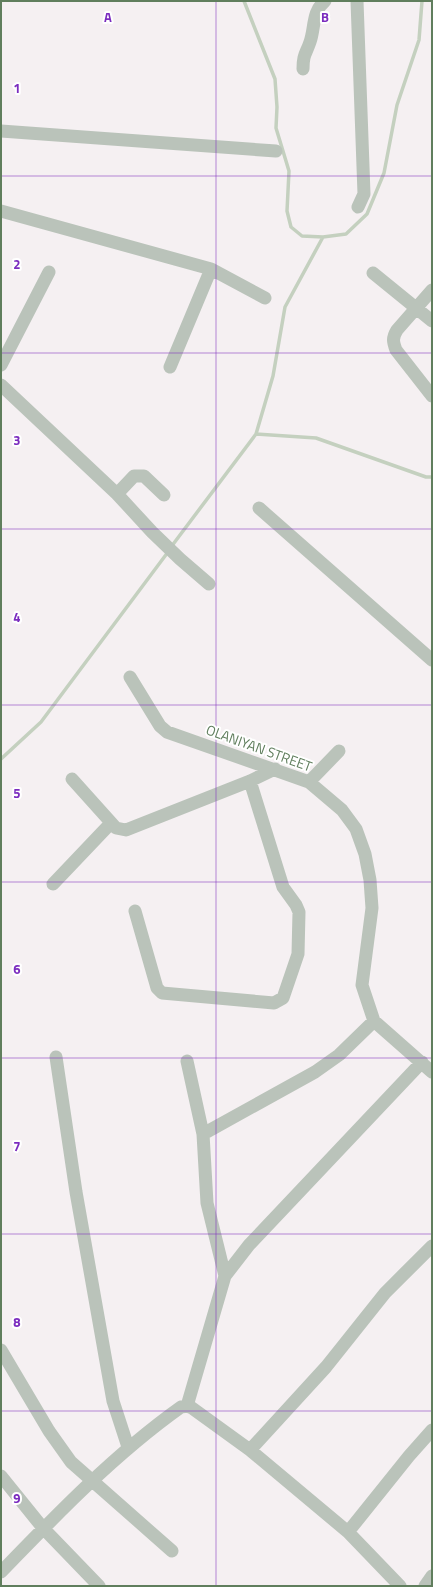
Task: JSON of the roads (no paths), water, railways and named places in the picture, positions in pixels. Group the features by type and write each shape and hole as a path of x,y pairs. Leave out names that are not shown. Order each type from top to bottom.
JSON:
{"street":[{"path":"303,68 303,55 311,40 317,11 325,1"},
{"path":"357,1 364,194 358,207"},
{"path":"1,131 276,151"},
{"path":"1,210 211,269 265,298"},
{"path":"170,367 211,269"},
{"path":"1,365 48,272"},
{"path":"373,273 432,321"},
{"path":"432,290 397,330 393,337 396,350 432,396"},
{"path":"1,385 117,494 152,532 180,559 209,584"},
{"path":"117,494 134,476 144,476 164,495"},
{"path":"259,508 432,660"},
{"name":"OLANIYAN STREET","path":"130,676 160,726 166,732 309,782 342,810 356,829 366,854 370,880 372,908 362,985 374,1021"},
{"path":"309,782 339,751"},
{"path":"72,780 116,828 126,830 250,781 275,769"},
{"path":"135,911 157,988 162,993 274,1003 283,998 298,954 299,912 296,905 283,887 250,781"},
{"path":"53,884 111,823"},
{"path":"203,1134 315,1072 339,1055 374,1021 432,1072"},
{"path":"56,1057 76,1192 113,1401 128,1447"},
{"path":"187,1061 203,1134 207,1203 225,1276"},
{"path":"187,1406 225,1276 249,1245 422,1062"},
{"path":"250,1450 326,1367 385,1293 432,1246"},
{"path":"1,1350 49,1431 71,1462 172,1551"},
{"path":"1,1572 43,1528 128,1447 150,1428 181,1407 187,1406 192,1408 250,1450 348,1532 400,1586"},
{"path":"348,1532 432,1430"},
{"path":"1,1476 43,1528 99,1586"},
{"path":"425,1586 432,1576"}],"waterway":[{"path":"244,1 275,79 277,107 276,128 289,171 287,211 291,227 302,236 323,237"},
{"path":"171,547 256,434 273,376 285,307 323,237 346,234 367,214 384,173 397,105 419,40 422,1"},
{"path":"256,434 316,438 426,477 432,477"},
{"path":"1,759 41,722 168,552"}]}
